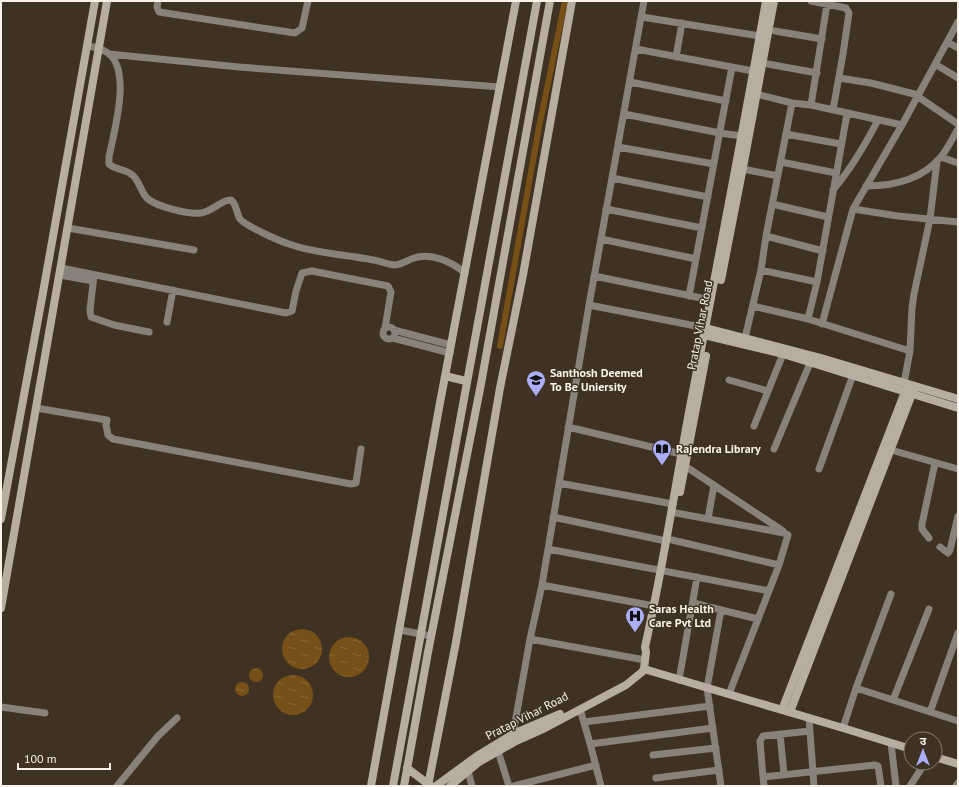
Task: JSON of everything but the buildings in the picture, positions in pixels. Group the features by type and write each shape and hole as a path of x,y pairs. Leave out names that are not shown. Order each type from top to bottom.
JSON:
{"street":[{"path":"1,519 95,1"},
{"path":"1,608 108,1"},
{"path":"158,1 159,12 295,33 302,28 308,1"},
{"path":"371,786 400,630 409,569 516,1"},
{"path":"392,786 537,1"},
{"path":"404,786 431,636 481,384 550,1"},
{"path":"407,768 432,786 500,388 523,275 572,1"},
{"path":"515,737 530,639 542,585 594,276 644,1"},
{"name":"Pratap Vihar Road","path":"450,786 478,762 498,751 515,737 545,728 626,684 644,669 646,656 650,647 664,571 673,504 682,454 743,169 753,94 754,71 766,1"},
{"name":"Pratap Vihar Road","path":"708,332 711,300 742,136 774,1"},
{"path":"810,1 846,8 849,13 833,110"},
{"path":"811,105 827,4"},
{"path":"642,16 760,36"},
{"path":"822,324 853,209 902,125 958,22"},
{"path":"676,57 682,23"},
{"path":"775,31 822,39"},
{"path":"947,42 958,48"},
{"path":"87,46 99,48 109,54 118,66 118,114 108,162 111,166 132,174 150,201 181,211 196,213 205,212 215,208 226,200 231,200 233,201 238,215 243,221 293,246 394,265 402,264 416,257 428,257 446,261 465,273"},
{"path":"636,49 754,71"},
{"path":"109,54 239,67 500,87"},
{"path":"768,64 817,73"},
{"path":"935,64 958,78"},
{"path":"689,296 732,67"},
{"path":"839,78 871,83 918,95 958,124"},
{"path":"630,82 726,101"},
{"path":"753,94 902,125"},
{"path":"745,338 761,270 766,236 792,103"},
{"path":"624,114 742,136"},
{"path":"808,319 823,251 847,114"},
{"path":"833,190 844,178 864,147 878,120"},
{"path":"866,186 898,183 928,170 939,159 958,129"},
{"path":"786,134 841,144"},
{"path":"618,147 714,164"},
{"path":"939,159 958,163"},
{"path":"863,511 891,450 909,388 912,308 930,219 939,159"},
{"path":"781,162 836,173"},
{"path":"743,169 778,176"},
{"path":"612,178 708,197"},
{"path":"772,204 828,217"},
{"path":"853,209 958,222"},
{"path":"606,210 702,228"},
{"path":"68,228 194,250"},
{"path":"766,236 823,251"},
{"path":"601,239 696,259"},
{"path":"761,270 817,282"},
{"path":"60,272 173,290 286,313 292,311 296,291 302,273 312,271 388,286 391,292 385,328 382,334 387,339 393,334"},
{"path":"594,276 711,300"},
{"path":"93,278 90,310 92,317 114,325 149,332"},
{"path":"167,322 173,290"},
{"path":"589,305 708,332 853,375 958,399"},
{"path":"753,306 808,319 910,351"},
{"path":"385,328 389,327 393,334 450,349"},
{"path":"708,332 745,338 821,358 909,388 958,408"},
{"path":"754,426 783,354"},
{"path":"774,449 810,363"},
{"path":"819,469 853,375"},
{"path":"445,376 466,381"},
{"path":"729,380 768,391"},
{"path":"786,711 909,388"},
{"name":"Pratap Vihar Road","path":"669,540 685,466 694,403"},
{"path":"36,408 107,420 106,425 108,436 113,439 352,484 356,483 361,449"},
{"path":"568,427 682,454"},
{"path":"891,450 958,469"},
{"path":"929,538 922,529 922,524 935,463"},
{"path":"685,466 788,535 780,565 729,694"},
{"path":"559,483 673,504"},
{"path":"708,519 714,485"},
{"path":"676,513 786,533"},
{"path":"940,547 948,553 950,550 958,516"},
{"path":"553,517 669,540 780,565"},
{"path":"548,548 769,591"},
{"name":"Pratap Vihar Road","path":"646,656 644,647 664,571"},
{"path":"679,680 693,604 696,577"},
{"path":"542,585 654,606"},
{"path":"843,728 856,688 891,594"},
{"path":"693,604 758,619"},
{"path":"893,700 929,609"},
{"path":"721,786 707,688 722,610"},
{"path":"400,630 431,636"},
{"path":"930,712 958,633"},
{"path":"530,639 646,656"},
{"path":"644,669 903,747"},
{"name":"Pratap Vihar Road","path":"432,786 477,756 625,680 634,678"},
{"path":"856,688 958,721"},
{"path":"584,722 710,706"},
{"path":"1,707 45,714"},
{"path":"580,709 601,786"},
{"path":"117,786 158,736 177,718"},
{"path":"809,718 814,786"},
{"path":"590,744 713,728"},
{"path":"764,786 760,738 763,736 810,732"},
{"path":"780,734 784,774"},
{"path":"891,743 896,786"},
{"path":"654,755 716,748"},
{"path":"498,751 510,786"},
{"path":"943,759 958,764"},
{"path":"514,786 596,765"},
{"path":"763,776 876,765 878,768 881,786"},
{"path":"656,778 719,770"},
{"path":"468,771 472,786"},
{"path":"910,786 920,771"}],"water":[{"path":"302,629 313,632 319,638 322,649 319,660 313,666 302,669 291,666 285,660 282,649 285,638 291,632"},
{"path":"345,637 353,637 360,640 366,646 369,657 366,668 360,674 353,677 345,677 338,674 332,668 329,661 329,653 332,646 338,640"},
{"path":"253,668 259,668 263,672 263,678 259,682 253,682 249,678 249,672"},
{"path":"293,675 304,678 310,684 313,695 310,706 304,712 293,715 282,712 276,706 273,695 276,684 282,678"},
{"path":"239,682 245,682 249,686 249,692 245,696 239,696 235,692 235,686"}],"waterway":[{"path":"500,346 539,127 565,1"}],"place":[{"name":"Santhosh Deemed To Be Uniersity","path":"536,397"},
{"name":"Rajendra Library","path":"662,466"},
{"name":"Saras Health Care Pvt Ltd","path":"635,633"}]}
